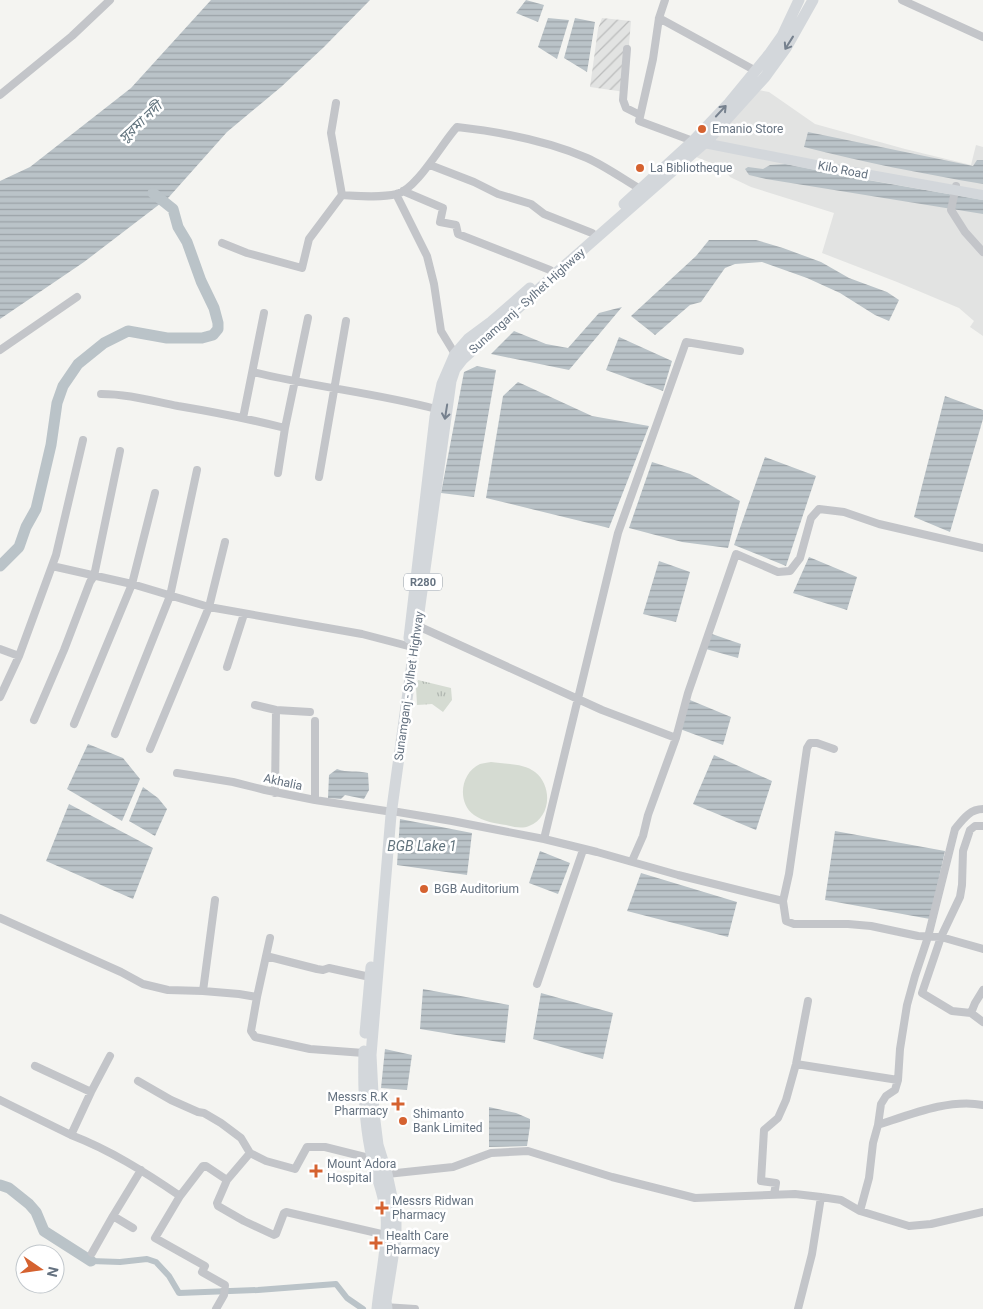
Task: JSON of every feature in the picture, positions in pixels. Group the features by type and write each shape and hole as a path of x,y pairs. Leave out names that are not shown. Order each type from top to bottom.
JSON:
{"main road":[{"name":"Sunamganj - Sylhet Highway","path":"391,1236 381,1186 372,1158 365,1112 364,1053 370,977 414,583 436,409 442,384 455,354 468,339 491,322 640,189 702,141 729,103 782,36 799,0"},
{"name":"Sunamganj - Sylhet Highway","path":"382,1308 386,1301 391,1236 396,1216 380,1152 374,1113 371,1055 389,811 418,626 451,381 455,369 462,360 702,141 765,77 794,34 813,0"}],"street":[{"path":"0,96 72,36 110,0"},
{"path":"665,0 658,18 653,59 640,121 702,141"},
{"path":"902,0 983,38"},
{"path":"658,18 756,71"},
{"path":"627,49 623,100 626,108 640,115"},
{"path":"222,243 247,253 302,268 310,239 342,195 331,133 336,104"},
{"path":"400,193 430,165 457,127 518,136 588,158 640,189"},
{"name":"Kilo Road","path":"702,141 768,152 983,195"},
{"path":"430,165 474,182 498,194 531,204 544,214 592,233"},
{"path":"955,188 951,207 953,213 965,232 983,252"},
{"name":"Kilo Road","path":"955,188 983,190"},
{"path":"342,195 364,197 400,193 443,208 440,222 456,225 458,234 550,270"},
{"path":"400,193 427,256 434,284 441,331 455,354"},
{"path":"0,350 77,296"},
{"path":"243,418 264,313"},
{"path":"278,473 285,428 308,318"},
{"path":"319,477 346,321"},
{"path":"544,839 618,533 686,342 740,351"},
{"path":"253,372 294,382 378,394 436,409"},
{"path":"101,394 121,394 285,428"},
{"path":"0,697 19,656 52,566 68,508 83,440"},
{"path":"34,720 94,576 120,451"},
{"path":"115,734 170,596 197,470"},
{"path":"74,724 132,584 155,493"},
{"path":"632,861 676,738 694,676 736,554 778,572 790,571 800,558 811,518 819,509 844,512 879,524 983,548"},
{"path":"150,749 209,607 226,542"},
{"path":"52,566 132,584 209,607 362,634 408,646"},
{"path":"226,667 244,614"},
{"path":"418,626 579,699 676,738"},
{"path":"0,649 19,656"},
{"path":"255,705 276,710 310,712"},
{"path":"274,793 276,710"},
{"path":"315,721 315,800"},
{"path":"834,749 817,743 810,743 807,748 790,874 783,902 786,921 794,924 871,926 928,937 941,937 983,949"},
{"name":"Akhalia","path":"177,773 233,782 274,793 452,821 544,839 783,902"},
{"path":"860,1211 869,1178 873,1143 882,1104 886,1096 895,1090 898,1080 900,1049 907,1005 928,937 955,829 964,817 977,809 983,808"},
{"path":"983,826 975,826 970,830 965,842 960,897 941,937 922,993 952,1011 971,1013 983,1022"},
{"path":"537,984 583,850"},
{"path":"203,991 215,900"},
{"path":"0,918 121,972 143,984 168,990 203,991 256,997"},
{"path":"270,938 256,997 251,1031 255,1037 310,1049 364,1053"},
{"path":"266,956 324,970 329,968 370,977"},
{"path":"971,1013 983,990"},
{"path":"774,1195 776,1183 761,1181 764,1130 778,1118 796,1064 808,1000"},
{"path":"71,1135 90,1092 110,1056"},
{"path":"796,1064 898,1080"},
{"path":"35,1066 90,1092"},
{"path":"138,1081 171,1100 204,1113 221,1123 241,1138 250,1153 266,1161 297,1168 307,1147 325,1147 372,1158"},
{"path":"0,1101 94,1144 141,1170 180,1196"},
{"path":"878,1125 936,1107 967,1104 983,1105"},
{"path":"387,1174 453,1167 491,1153 528,1151 612,1177 695,1198 795,1194 821,1196 841,1200 860,1211 909,1226 931,1224 983,1212"},
{"path":"250,1153 227,1180 217,1203 218,1206 274,1235 286,1212 391,1236"},
{"path":"216,1309 224,1295 225,1284 202,1272 205,1266 155,1238 180,1196 204,1166 227,1180"},
{"path":"92,1253 141,1170"},
{"path":"798,1309 812,1254 821,1196"},
{"path":"113,1216 133,1228"},
{"path":"382,1308 415,1309"}],"shaded area":[{"path":"602,18 631,21 625,92 590,87 598,29"},
{"path":"758,90 769,92 815,124 905,149 971,165 976,145 983,147 983,336 970,327 974,321 959,308 822,253 834,213 751,187 730,177 728,174 729,170 696,157"}],"green space":[{"path":"418,680 451,688 452,700 443,712 432,704 417,705 416,687"},
{"path":"491,762 525,767 535,772 541,778 545,785 547,801 542,816 536,822 526,827 515,827 485,821 469,810 463,796 463,788 468,774 480,764"}],"water":[{"name":"সুরমা নদী","path":"211,0 370,0 281,87 227,132 169,197 84,262 0,319 0,181 30,167 131,88"},
{"path":"526,0 544,5 538,22 516,13"},
{"path":"548,18 569,20 557,59 538,47"},
{"path":"575,18 595,22 587,72 564,58"},
{"path":"808,132 973,166 977,160 983,160 983,184 848,158 804,147"},
{"path":"786,164 983,200 983,214 766,179 749,175 745,169 748,167 763,169 770,165"},
{"path":"709,240 756,240 783,248 821,262 849,278 887,292 899,300 889,321 875,315 840,293 807,278 762,262 735,264 725,268 701,302 690,305 655,335 631,316 696,256"},
{"path":"622,307 569,370 491,354 514,331 546,344 568,348 599,313"},
{"path":"619,337 672,361 663,391 606,370"},
{"path":"477,366 496,370 474,497 441,493 464,372"},
{"path":"518,382 592,416 649,426 609,528 486,498 503,396"},
{"path":"945,396 983,410 983,419 950,532 914,517"},
{"path":"765,457 816,476 786,566 734,545"},
{"path":"652,462 690,474 740,501 728,548 682,542 629,528"},
{"path":"809,557 857,577 847,610 793,593"},
{"path":"659,561 690,572 676,622 643,614"},
{"path":"709,633 741,644 738,658 706,649"},
{"path":"690,700 731,717 723,745 680,729"},
{"path":"88,744 123,758 140,779 122,821 67,789"},
{"path":"714,755 772,781 756,830 693,804"},
{"path":"337,769 368,773 369,790 364,799 345,795 341,799 328,798 329,775"},
{"path":"143,787 158,798 167,809 155,836 129,821"},
{"path":"69,804 153,848 133,899 46,861"},
{"name":"BGB Lake 1","path":"400,819 472,833 467,875 397,865"},
{"path":"835,831 945,851 930,919 825,900"},
{"path":"540,851 570,863 558,894 529,883"},
{"path":"641,873 737,902 728,937 627,911"},
{"path":"423,989 509,1005 505,1043 420,1029"},
{"path":"541,993 613,1013 603,1059 533,1039"},
{"path":"385,1049 412,1055 407,1090 381,1088"},
{"path":"489,1107 516,1113 530,1119 527,1146 489,1147"}],"waterway":[{"path":"0,566 19,547 26,527 36,509 51,445 57,403 63,386 78,364 104,343 128,331 167,338 202,338 213,335 218,329 214,308 201,281 187,242 178,227 173,209 153,193"},
{"path":"0,1185 9,1188 29,1204 36,1212 44,1231 91,1261"},
{"path":"91,1261 120,1262 147,1259 156,1262 169,1276 179,1293 258,1290 336,1284 347,1298 363,1309"}],"place":[{"name":"Emanio Store","path":"702,129"},
{"name":"La Bibliotheque","path":"640,168"},
{"name":"BGB Auditorium","path":"424,889"},
{"name":"Messrs R.K Pharmacy","path":"398,1104"},
{"name":"Shimanto Bank Limited","path":"403,1121"},
{"name":"Mount Adora Hospital","path":"316,1171"},
{"name":"Messrs Ridwan Pharmacy","path":"382,1208"},
{"name":"Health Care Pharmacy","path":"376,1243"}]}
